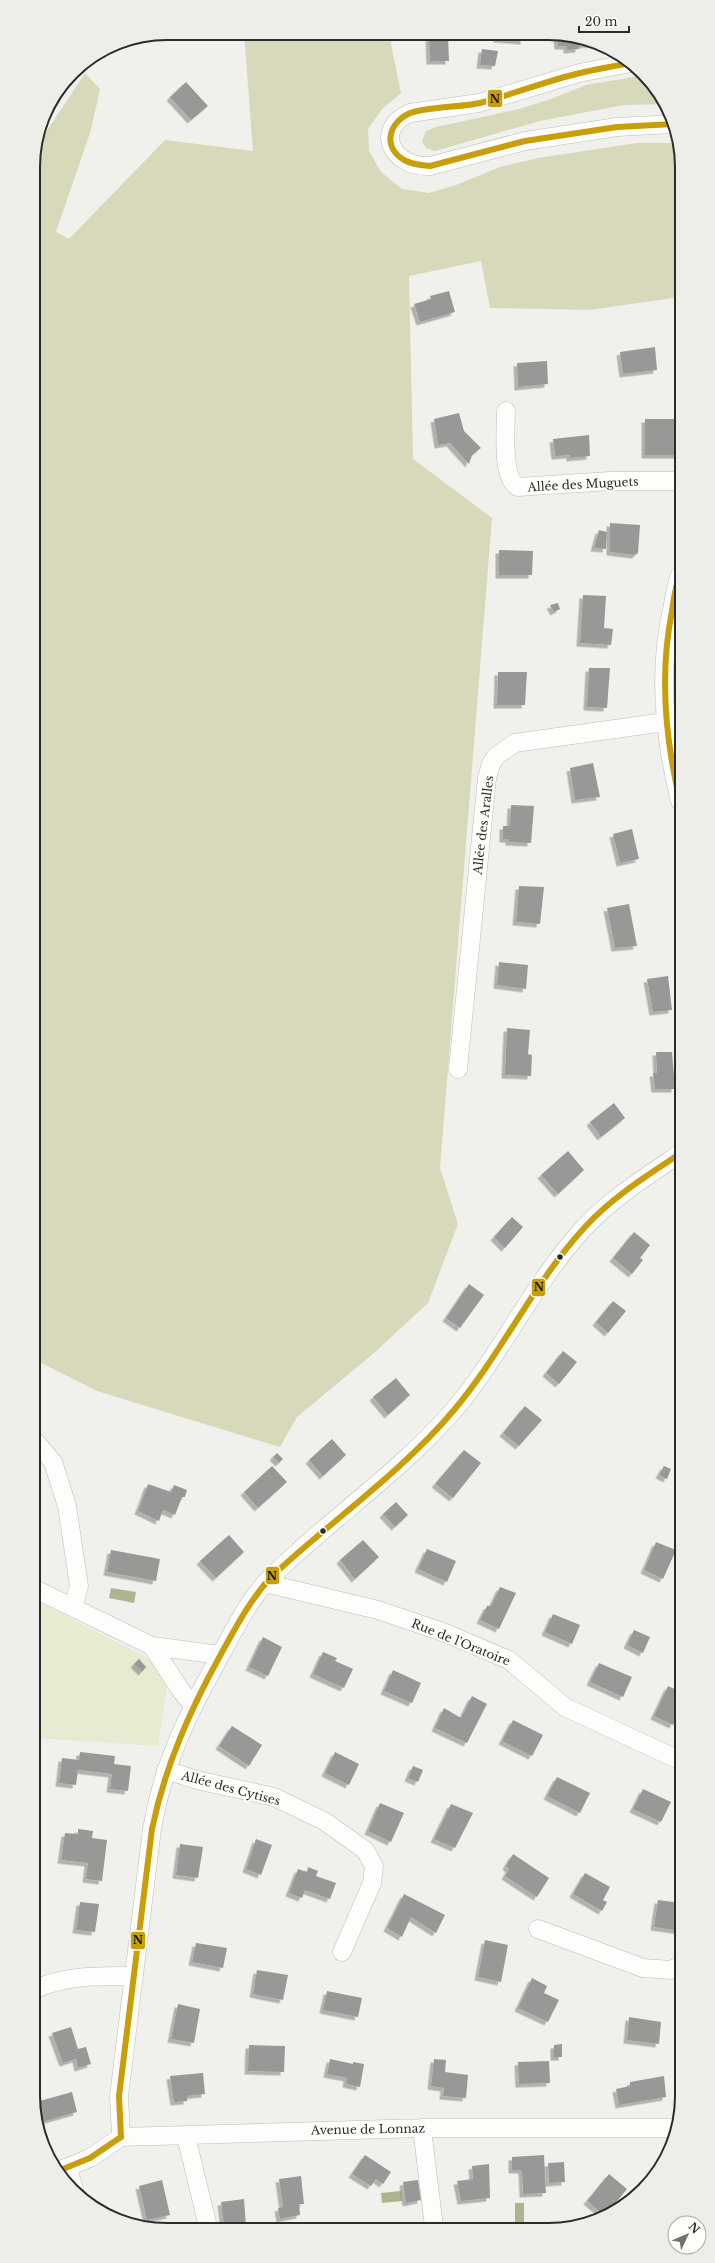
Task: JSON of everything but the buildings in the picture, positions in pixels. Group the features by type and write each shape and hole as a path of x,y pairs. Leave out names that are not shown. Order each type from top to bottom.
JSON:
{"street":[{"path":"623,65 579,73 479,103 420,110 410,113 404,116 393,130 390,137 393,150 407,164 417,167 430,166 525,142 617,127 667,124"},
{"name":"Allée des Muguets","path":"506,411 508,474 513,484 518,487 610,482 675,481"},
{"path":"675,599 666,641 665,722 675,775"},
{"name":"Allée des Aralles","path":"458,1069 487,778 491,764 503,750 525,740 665,722"},
{"path":"63,2169 90,2158 121,2138 119,2096 152,1829 166,1770 193,1705 246,1608 265,1583 408,1458 437,1428 473,1386 537,1288 579,1233 616,1200 675,1157"},
{"path":"40,1447 53,1462 67,1506 79,1586 73,1607"},
{"name":"Rue de l'Oratoire","path":"265,1583 378,1610 443,1632 509,1660 565,1707 675,1758"},
{"path":"40,1590 152,1646 220,1655"},
{"path":"152,1646 182,1692 193,1705"},
{"name":"Allée des Cytises","path":"166,1770 198,1780 274,1797 324,1821 365,1850 374,1866 372,1883 342,1952"},
{"path":"538,1929 642,1968 671,1970 675,1968"},
{"path":"40,1986 54,1981 78,1976 134,1976"},
{"path":"422,2128 433,2223"},
{"name":"Avenue de Lonnaz","path":"121,2138 422,2128 671,2128"},
{"path":"186,2136 207,2223"}],"shaded area":[{"path":"245,40 390,40 401,93 382,109 368,129 369,151 381,172 402,189 429,193 456,185 500,167 538,158 637,143 673,143 675,159 675,298 589,310 490,308 481,261 409,276 413,459 492,518 440,1168 458,1224 428,1303 374,1353 297,1417 280,1447 97,1391 40,1362 41,150 44,136 85,73 100,89 91,130 56,232 69,239 165,140 253,151"},
{"path":"637,76 649,90 658,104 624,105 540,121 435,151 426,148 422,141 426,131 436,127 519,109 551,99 586,85"},
{"path":"111,1588 136,1592 134,1603 109,1598"},
{"path":"40,1603 154,1661 165,1678 167,1688 158,1746 40,1738"},
{"path":"401,2191 402,2201 382,2203 381,2193"},
{"path":"515,2203 524,2203 524,2223 515,2223"}],"transit line":[{"name":"N","path":"623,64 567,76 480,103 432,108 408,114 396,124 392,131 390,137 391,144 399,156 406,161 430,166 525,141 617,127 667,124"},
{"name":"N","path":"675,593 668,635 665,683 667,730 675,777"},
{"name":"N","path":"121,2137 119,2096 152,1829 157,1806 171,1761 189,1717 232,1634 250,1604 271,1577 389,1476 454,1410 488,1365 550,1271 585,1227 619,1196 675,1157"},
{"name":"N","path":"63,2169 90,2158 121,2137"}]}
